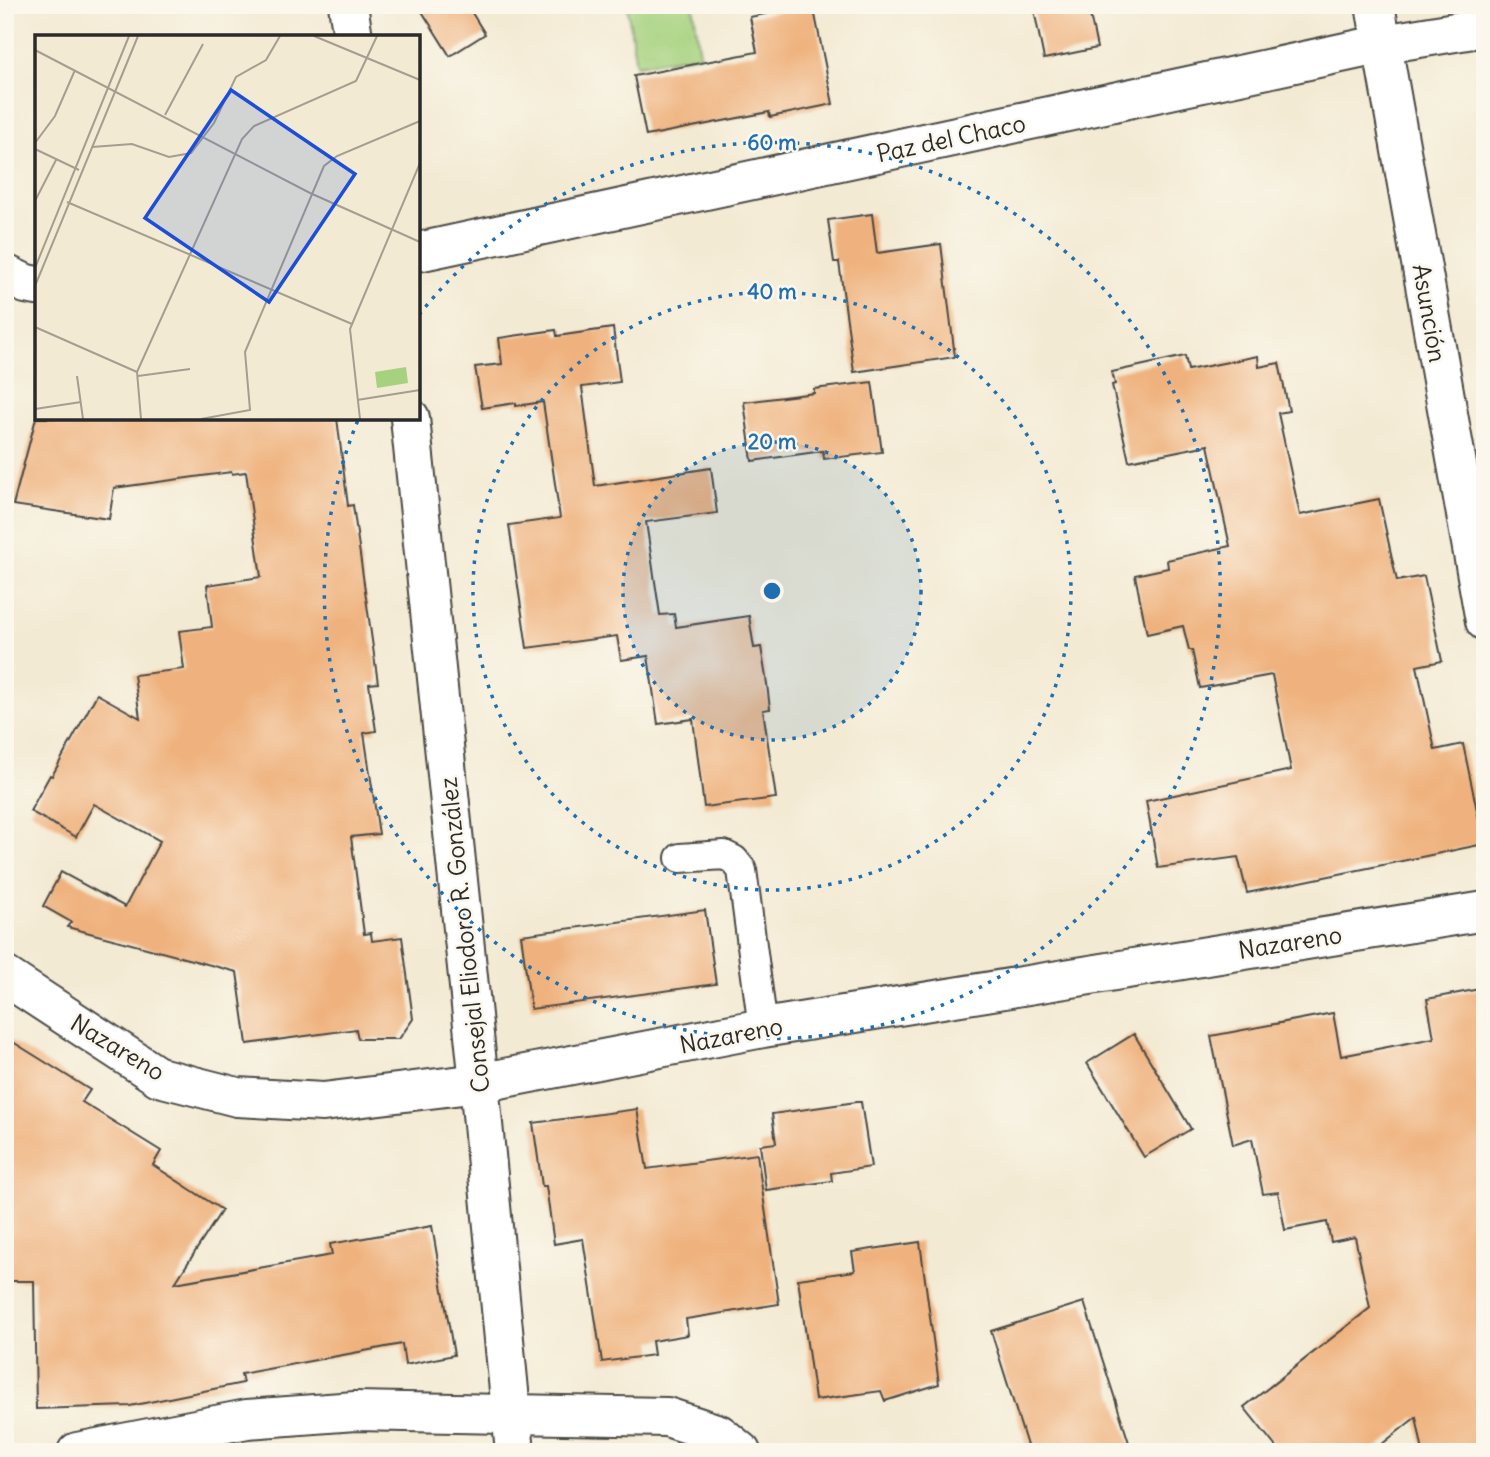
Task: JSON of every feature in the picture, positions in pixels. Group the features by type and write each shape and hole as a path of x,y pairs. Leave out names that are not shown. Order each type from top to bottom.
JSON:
{"street":[{"path":"348,5 353,35"},
{"name":"Asunción","path":"1376,5 1485,621"},
{"name":"Paz del Chaco","path":"420,252 1383,44 1485,27"},
{"path":"5,274 35,286"},
{"name":"Consejal Eliodoro R. González","path":"410,420 515,1452"},
{"name":"Nazareno","path":"5,976 159,1077 237,1097 323,1102 479,1083 763,1028 1485,911"},
{"path":"77,1452 247,1419 355,1411 667,1417 719,1434 741,1452"}],"lane":[{"path":"680,858 724,855 734,860 742,870 763,1028"}],"green space":[{"path":"627,5 693,5 700,55 636,65"}],"building":[{"path":"418,5 467,5 485,34 450,56"},
{"path":"813,5 833,104 770,117 769,112 646,136 634,76 757,52 750,17"},
{"path":"1033,5 1088,5 1097,48 1044,59"},
{"path":"872,214 877,253 941,244 955,357 854,372 839,262 834,262 828,220"},
{"path":"613,328 620,382 582,387 595,486 711,468 717,513 646,522 660,615 674,614 676,627 749,616 754,648 761,647 767,684 770,709 763,710 776,798 704,807 693,719 658,724 648,656 621,660 617,636 527,648 509,525 560,518 543,402 482,408 475,367 502,364 499,338 556,330 557,336"},
{"path":"1185,356 1188,370 1258,356 1259,367 1279,363 1289,411 1278,413 1300,515 1379,499 1397,581 1424,576 1442,661 1417,666 1435,750 1463,744 1484,844 1247,893 1238,857 1158,868 1146,801 1291,770 1272,675 1200,688 1192,650 1189,650 1183,626 1147,634 1135,575 1168,568 1167,560 1230,546 1208,445 1129,461 1112,385 1115,384 1112,372"},
{"path":"872,382 882,452 824,459 823,451 752,461 744,402"},
{"path":"35,420 337,420 348,506 353,505 378,683 369,684 376,731 364,733 379,834 351,837 364,934 371,933 372,941 402,937 413,1019 399,1039 358,1039 356,1029 247,1044 237,972 67,927 71,922 43,906 61,872 125,907 160,841 94,804 76,837 30,811 97,694 140,718 134,675 184,669 179,631 212,627 207,585 261,577 246,472 114,488 109,519 13,505"},
{"path":"705,910 716,984 531,1009 521,935"},
{"path":"1485,988 1485,1452 1423,1452 1416,1417 1372,1452 1280,1452 1244,1407 1370,1308 1355,1237 1331,1242 1327,1222 1285,1230 1278,1192 1263,1194 1252,1139 1233,1145 1211,1036 1333,1013 1341,1056 1434,1038 1427,999"},
{"path":"1134,1034 1191,1129 1144,1157 1087,1063"},
{"path":"5,1037 90,1090 82,1102 161,1151 153,1165 222,1210 175,1283 332,1255 330,1244 432,1226 454,1355 405,1365 402,1344 241,1374 243,1383 130,1406 36,1409 34,1281 5,1281"},
{"path":"861,1102 871,1167 831,1173 832,1181 766,1190 760,1145 776,1143 772,1114"},
{"path":"637,1109 647,1169 757,1154 779,1304 686,1319 688,1335 652,1341 654,1355 602,1362 583,1239 554,1244 533,1123"},
{"path":"920,1242 939,1384 885,1401 881,1391 815,1400 798,1279 855,1271 852,1252"},
{"path":"1084,1302 1132,1452 1029,1452 991,1331"}]}
